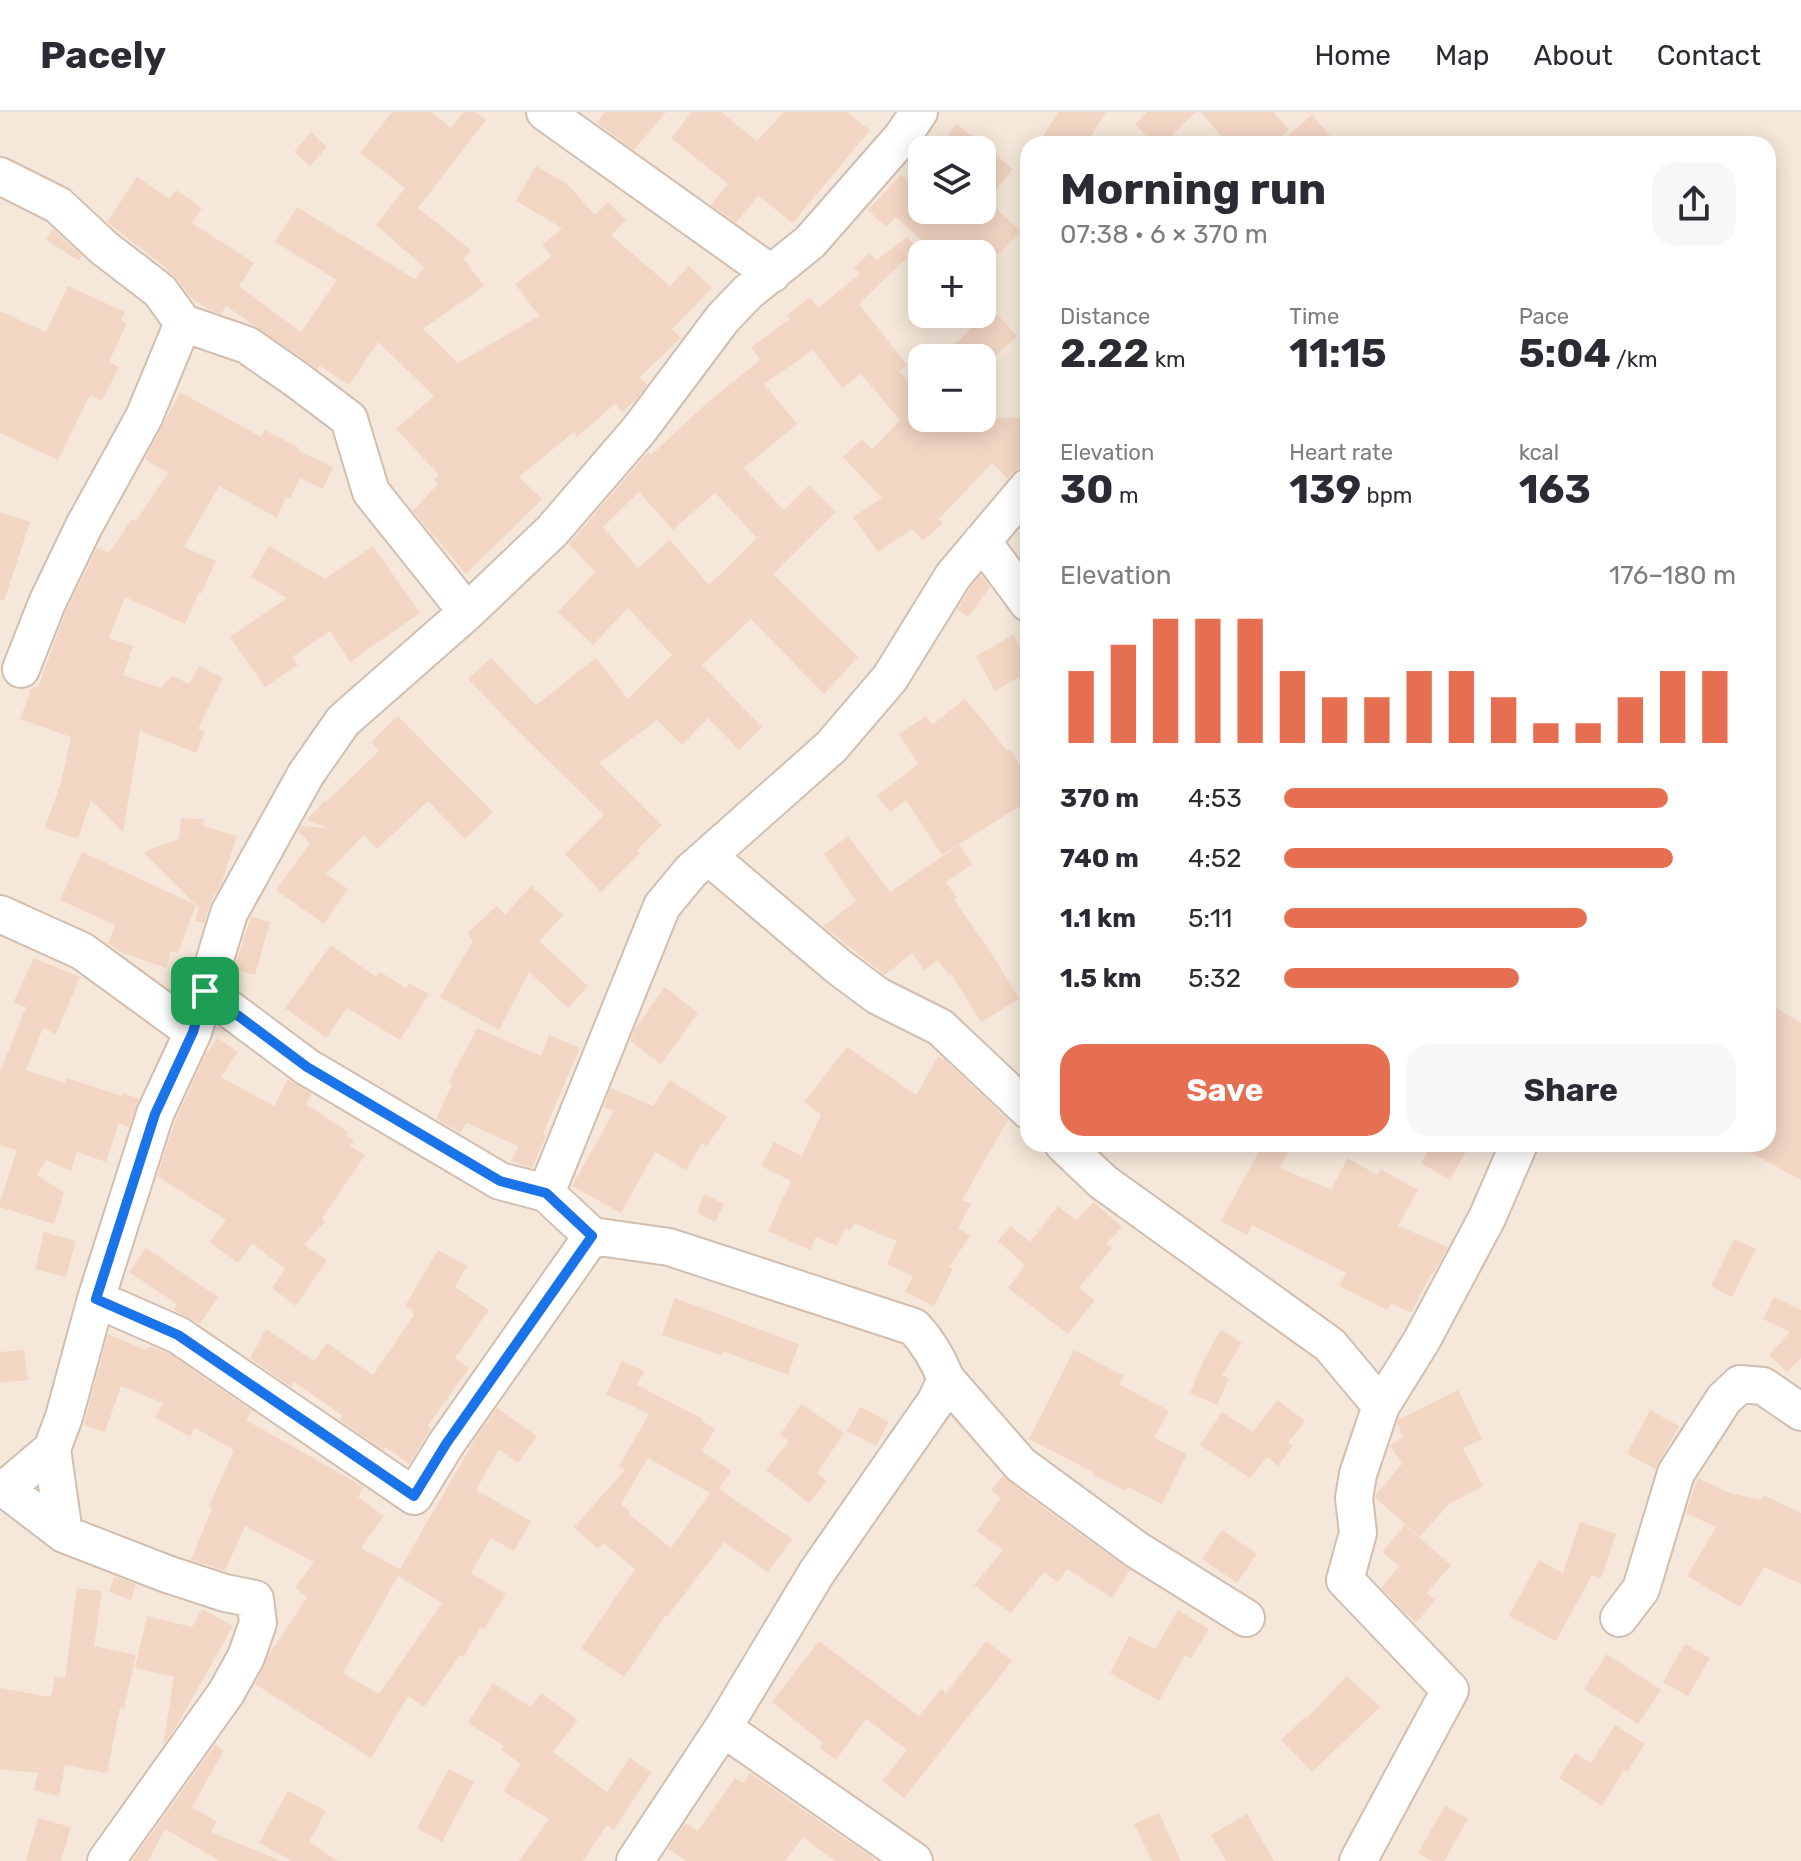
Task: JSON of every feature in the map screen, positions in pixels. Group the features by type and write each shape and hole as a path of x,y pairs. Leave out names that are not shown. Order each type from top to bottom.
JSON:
{"street":[{"path":"545,112 772,274"},
{"path":"64,1534 52,1449 64,1417 96,1299 155,1114 193,1032 229,913 306,774 343,721 467,612 562,520 639,430 723,318 748,292 810,242 902,137 919,112"},
{"path":"0,176 58,205 104,248 160,291 183,323 247,345 349,419 371,492 467,612"},
{"path":"723,318 727,241"},
{"path":"21,669 47,603 84,526 144,417 183,323"},
{"path":"546,1193 662,906 691,871 831,747 890,678 953,576 1020,496"},
{"path":"982,541 1020,592"},
{"path":"708,856 852,977 878,996 940,1027 1020,1102"},
{"path":"0,914 82,951 193,1032"},
{"path":"205,991 307,1067 500,1181 546,1193 592,1236 669,1247 914,1327 937,1357 946,1379 1021,1465 1137,1550 1246,1618"},
{"path":"1071,1152 1103,1182 1330,1345 1381,1406"},
{"path":"1358,1861 1450,1690 1345,1580 1358,1533 1354,1498 1358,1474 1381,1406 1422,1340 1487,1218 1516,1152"},
{"path":"96,1299 178,1335 414,1496 446,1444 592,1236"},
{"path":"635,1861 723,1728 817,1572 936,1401 946,1379"},
{"path":"1619,1618 1641,1589 1676,1473 1724,1399 1740,1384 1763,1386 1801,1412"},
{"path":"52,1449 2,1488 64,1534 167,1574 225,1593 255,1599 258,1623 246,1657 226,1693 106,1861"},
{"path":"723,1728 914,1861"}],"shaded area":[{"path":"0,112 1801,112 1801,1861 0,1861"}],"building":[{"path":"392,112 431,112 451,128 464,112 475,112 486,120 418,208 471,250 464,259 484,286 423,329 458,363 539,316 515,284 552,256 542,245 562,228 516,201 536,166 567,184 595,215 608,202 626,220 611,235 670,286 689,266 712,288 672,329 681,338 640,377 647,385 634,402 622,412 615,404 577,437 574,432 519,477 542,499 466,574 413,511 438,484 434,479 439,475 396,429 434,396 378,342 349,385 320,366 318,369 226,306 221,314 191,298 166,268 107,222 137,177 170,199 176,190 202,208 192,223 254,263 239,286 301,332 337,280 275,242 297,207 415,279 424,267 376,225 405,188 360,153"},
{"path":"605,112 666,112 634,150 597,123"},
{"path":"692,112 721,112 757,141 784,112 846,112 870,130 793,223 758,196 736,223 711,205 728,184 671,138"},
{"path":"1058,112 1106,112 1091,136 1043,136"},
{"path":"1147,112 1196,112 1171,136 1146,136 1135,124"},
{"path":"1201,112 1273,112 1289,130 1282,136 1221,136"},
{"path":"1312,115 1330,136 1287,136"},
{"path":"957,124 972,136 947,136"},
{"path":"311,132 327,147 310,166 294,152"},
{"path":"996,155 1013,169 996,189"},
{"path":"901,175 908,182 908,224 996,224 996,208 1020,231 996,254 996,240 921,240 896,217 886,227 868,210"},
{"path":"53,229 82,256 79,261 46,240"},
{"path":"907,237 910,240 908,257 859,304 907,365 899,371 908,382 908,432 996,432 996,418 1020,418 1020,466 1007,478 992,463 939,519 943,523 923,541 912,529 878,552 853,517 882,498 843,457 862,439 872,450 900,420 861,374 842,388 813,350 764,384 797,424 744,468 784,510 809,485 836,512 773,574 858,657 824,694 751,619 702,665 762,727 739,750 708,718 682,745 657,720 599,763 662,825 637,850 640,853 601,892 565,854 604,815 468,679 491,658 536,705 596,658 628,699 672,655 628,608 593,645 558,612 595,572 569,544 648,452 651,455 708,402 760,360 751,347 790,319 787,315 810,297 818,308 860,274 854,268 869,253 877,260","holes":["639,492 673,530 715,493 757,538 709,585 670,540 638,568 603,527"]},
{"path":"68,286 125,312 121,320 127,323 109,362 119,367 102,401 90,395 58,460 0,433 0,311 46,332"},
{"path":"996,313 1017,336 996,355 996,344 955,344 972,328 996,328"},
{"path":"180,392 261,437 265,430 333,467 323,489 300,478 290,499 286,497 277,518 219,486 184,547 216,561 185,624 125,597 109,638 133,646 123,675 161,688 173,676 189,684 199,666 223,678 198,729 205,731 196,753 140,731 123,832 91,800 78,839 45,828 61,782 71,737 20,719 32,687 38,687 66,611 97,548 109,553 132,519 136,521 168,473 145,459"},
{"path":"0,512 30,522 4,601 0,600"},
{"path":"269,546 325,579 373,546 420,613 350,662 330,631 292,657 298,665 265,687 230,637 287,598 251,577"},
{"path":"981,575 990,587 968,617 957,609"},
{"path":"1013,635 1020,648 1020,677 995,691 976,656"},
{"path":"965,699 1020,763 1020,806 942,855 906,800 890,812 877,796 918,764 899,734 926,716 932,725"},
{"path":"398,716 493,812 465,839 428,801 377,849 364,835 326,874 348,889 324,924 276,890 310,843 298,831 301,826 327,828 307,820 379,751 371,742"},
{"path":"181,818 204,819 203,826 237,836 204,923 195,921 199,908 143,852 179,839"},
{"path":"848,836 890,892 959,845 972,864 946,882 957,898 954,900 1019,999 981,1022 951,974 938,960 924,970 912,953 885,975 827,929 824,926 856,901 824,854"},
{"path":"82,852 196,905 178,953 171,951 166,968 120,952 108,944 115,925 60,900"},
{"path":"531,886 563,915 539,941 588,986 568,1008 529,972 499,1030 440,997 473,941 467,933 497,906 505,915"},
{"path":"251,917 270,922 255,975 234,969"},
{"path":"331,945 376,977 379,971 406,988 409,983 429,994 400,1040 347,1008 326,1038 285,1008"},
{"path":"34,958 80,977 56,1034 43,1028 26,1070 65,1083 67,1078 139,1099 129,1127 119,1123 106,1162 77,1152 71,1171 46,1160 37,1175 64,1193 54,1224 0,1207 17,1150 0,1145 0,1072 26,1007 13,1003"},
{"path":"665,987 698,1013 661,1064 630,1041 636,1027"},
{"path":"1776,1008 1801,1023 1801,1180 1750,1152 1776,1152"},
{"path":"477,1028 541,1056 549,1035 580,1048 543,1134 546,1136 532,1168 511,1161 518,1146 466,1123 461,1133 436,1119 452,1084 449,1082"},
{"path":"218,1038 238,1052 221,1077 274,1106 288,1079 312,1094 306,1104 348,1132 345,1135 354,1141 350,1146 365,1155 322,1219 325,1222 304,1245 327,1260 296,1306 272,1288 285,1269 252,1243 238,1263 210,1242 226,1220 157,1176 175,1122 205,1055"},
{"path":"847,1047 916,1095 938,1057 945,1060 1008,1120 962,1200 971,1204 958,1228 970,1236 949,1267 953,1268 934,1306 905,1292 913,1276 887,1264 897,1241 854,1223 850,1231 845,1228 837,1246 816,1237 810,1250 768,1231 791,1181 761,1166 774,1142 802,1156 821,1114 804,1102"},
{"path":"670,1080 727,1117 707,1146 702,1143 686,1170 655,1152 621,1213 572,1186 614,1111 603,1107 611,1088 653,1106"},
{"path":"1259,1152 1289,1152 1280,1168 1331,1189 1348,1158 1377,1175 1380,1169 1418,1190 1398,1226 1448,1247 1411,1313 1391,1303 1387,1310 1339,1286 1346,1273 1252,1225 1247,1235 1221,1221"},
{"path":"1427,1152 1466,1152 1450,1180 1421,1163"},
{"path":"704,1194 724,1204 715,1222 697,1213"},
{"path":"1094,1202 1122,1227 1106,1244 1112,1248 1079,1288 1095,1300 1068,1334 1008,1288 1025,1265 998,1241 1011,1226 1030,1242 1058,1206 1076,1220"},
{"path":"44,1232 76,1241 66,1277 35,1269"},
{"path":"1734,1239 1756,1249 1732,1297 1711,1286"},
{"path":"146,1248 218,1297 200,1324 174,1310 177,1304 129,1272"},
{"path":"438,1250 467,1266 455,1287 489,1310 455,1358 469,1368 428,1426 431,1428 409,1464 340,1420 343,1416 294,1382 291,1387 250,1358 266,1329 314,1361 327,1343 373,1375 414,1315 413,1310 405,1306"},
{"path":"1774,1297 1801,1310 1801,1358 1787,1372 1769,1355 1790,1332 1763,1319"},
{"path":"675,1298 799,1344 788,1375 723,1351 721,1355 662,1335"},
{"path":"1221,1330 1242,1343 1222,1375 1229,1378 1217,1405 1190,1393 1204,1359"},
{"path":"108,1334 146,1350 150,1346 168,1353 252,1411 246,1420 364,1487 358,1497 384,1516 361,1548 400,1569 477,1436 497,1408 537,1436 518,1463 499,1449 476,1490 531,1521 514,1551 491,1538 471,1573 506,1594 484,1629 481,1627 463,1657 460,1655 424,1707 408,1696 371,1758 255,1684 269,1655 307,1597 295,1588 314,1562 245,1526 225,1571 191,1560 212,1508 209,1506 234,1450 195,1428 190,1437 155,1417 163,1403 121,1386 105,1432 84,1425","holes":["398,1576 442,1603 379,1694 343,1673"]},
{"path":"24,1350 28,1380 0,1383 0,1352"},
{"path":"1074,1350 1124,1376 1119,1384 1169,1411 1154,1438 1187,1454 1162,1504 1128,1487 1126,1491 1029,1439"},
{"path":"622,1361 644,1371 637,1385 703,1419 715,1429 702,1451 731,1471 719,1489 792,1539 768,1572 724,1542 665,1616 624,1677 581,1648 635,1569 603,1543 598,1549 574,1527 625,1470 619,1466 649,1414 606,1394","holes":["648,1458 710,1493 671,1548 621,1504"]},
{"path":"1458,1390 1482,1439 1463,1448 1483,1486 1449,1504 1420,1537 1375,1498 1376,1494 1402,1464 1390,1445 1403,1437 1398,1420"},
{"path":"1277,1400 1305,1421 1288,1443 1293,1446 1278,1466 1267,1457 1250,1478 1200,1445 1222,1412 1253,1432"},
{"path":"801,1404 844,1433 817,1473 827,1481 809,1503 766,1470 789,1441 780,1435"},
{"path":"860,1407 889,1422 876,1446 847,1431"},
{"path":"1650,1410 1679,1426 1655,1469 1627,1454"},
{"path":"1003,1476 1130,1570 1112,1598 1067,1569 1058,1582 1044,1572 1011,1613 974,1585 1003,1550 977,1531 1001,1498 991,1490"},
{"path":"1698,1478 1730,1493 1761,1500 1763,1495 1801,1513 1801,1584 1764,1567 1740,1607 1687,1576 1716,1527 1686,1513"},
{"path":"1580,1522 1616,1534 1601,1578 1592,1575 1556,1641 1509,1616 1539,1560 1563,1573"},
{"path":"1405,1525 1451,1565 1427,1593 1435,1600 1416,1623 1381,1588 1399,1566 1382,1552"},
{"path":"1222,1530 1257,1554 1237,1583 1202,1559"},
{"path":"114,1576 136,1584 131,1600 109,1592"},
{"path":"77,1588 102,1591 94,1646 136,1655 124,1708 120,1707 107,1773 65,1765 59,1796 34,1790 38,1773 0,1769 0,1688 51,1697 55,1677 65,1678"},
{"path":"202,1609 233,1626 163,1745 174,1677 135,1668 147,1616 192,1627"},
{"path":"1178,1610 1209,1629 1191,1658 1185,1655 1159,1701 1110,1673 1129,1636 1155,1649"},
{"path":"819,1641 919,1716 941,1689 946,1693 986,1641 1012,1661 904,1798 882,1781 907,1750 866,1719 836,1760 819,1748 823,1743 772,1702"},
{"path":"1685,1644 1710,1658 1688,1696 1663,1682"},
{"path":"1607,1654 1661,1690 1638,1724 1584,1689"},
{"path":"1347,1676 1380,1707 1312,1772 1281,1740"},
{"path":"493,1683 531,1707 541,1693 578,1720 553,1752 607,1792 630,1758 651,1772 614,1830 607,1825 583,1861 519,1861 549,1819 503,1791 521,1764 501,1750 504,1746 468,1723"},
{"path":"1615,1725 1645,1744 1627,1772 1624,1770 1602,1806 1559,1778 1575,1753 1591,1763"},
{"path":"215,1745 224,1750 192,1807 217,1822 211,1832 281,1861 220,1861 165,1829 148,1861 132,1861"},
{"path":"449,1769 474,1782 442,1842 417,1828"},
{"path":"750,1773 877,1861 835,1861 803,1837 785,1861 687,1861 668,1849 685,1823 698,1831 735,1778 743,1783"},
{"path":"288,1791 326,1811 309,1842 338,1861 292,1861 259,1843"},
{"path":"1445,1806 1468,1819 1444,1861 1432,1861 1418,1853"},
{"path":"1159,1813 1181,1861 1152,1861 1134,1824"},
{"path":"1247,1814 1274,1861 1226,1861 1211,1835"},
{"path":"38,1818 71,1827 61,1861 26,1861"}],"route":[{"path":"205,991 307,1067 500,1181 546,1193 592,1236 446,1444 414,1496 178,1335 96,1299 155,1114 193,1032 205,991"}]}
